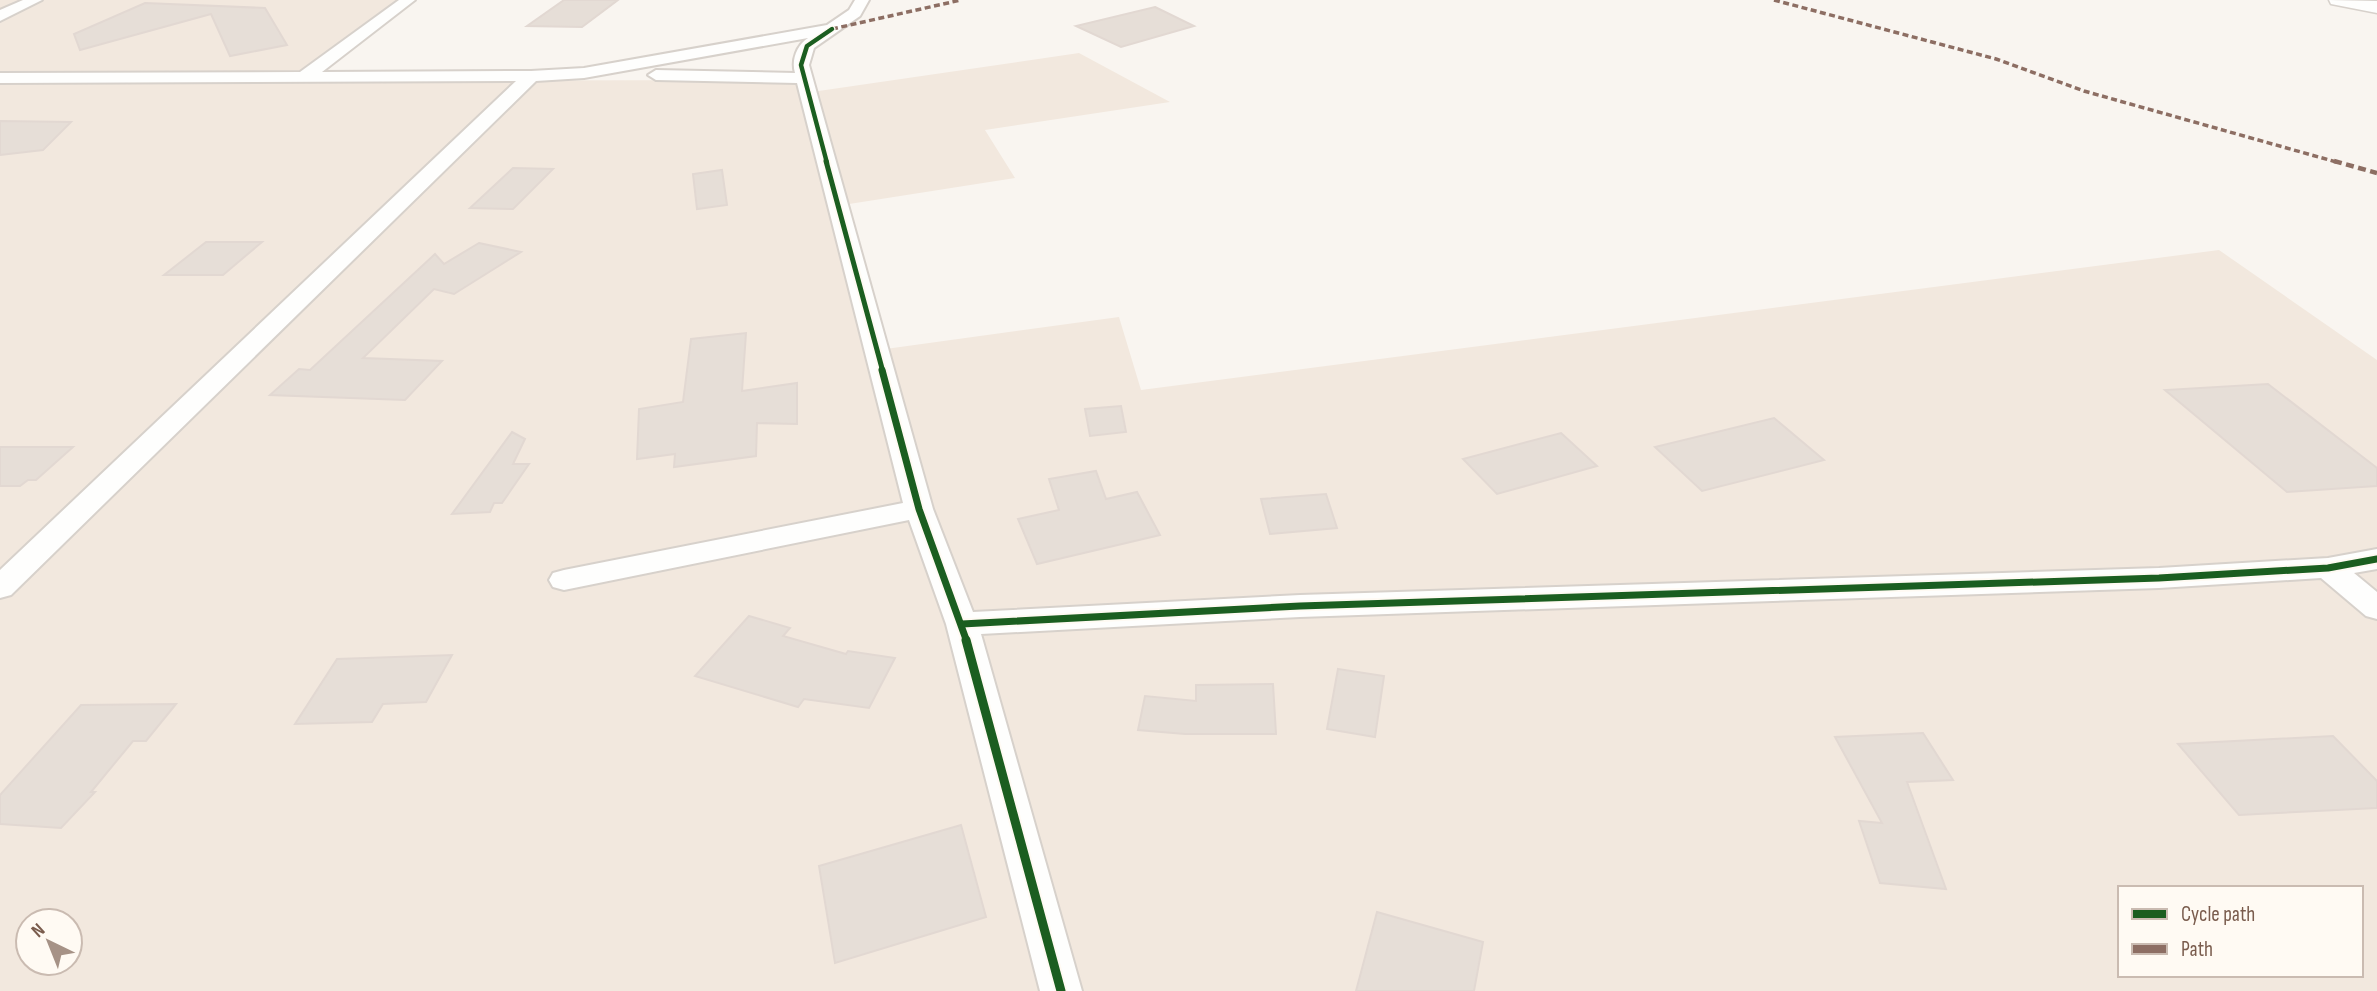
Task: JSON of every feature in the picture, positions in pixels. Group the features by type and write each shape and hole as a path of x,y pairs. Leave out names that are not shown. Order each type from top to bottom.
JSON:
{"street":[{"path":"0,16 34,0"},
{"path":"304,77 408,0"},
{"path":"862,0 855,13 807,46 801,65 919,509 962,624 1061,991"},
{"path":"2338,0 2377,7"},
{"path":"584,73 832,29"},
{"path":"0,78 531,76 584,73 806,78"},
{"path":"1,586 531,76"},
{"path":"564,580 919,509"},
{"path":"962,624 1300,606 2159,578 2328,568 2377,559"},
{"path":"2328,568 2377,608"}],"shaded area":[{"path":"0,0 403,0 293,81 799,80 798,94 1079,53 1170,102 985,130 1015,178 830,207 871,351 1119,317 1141,390 2219,250 2377,360 2377,991 0,991"}],"building":[{"path":"564,0 618,0 582,27 527,26"},
{"path":"145,3 265,8 287,45 230,56 211,14 80,50 74,34"},
{"path":"1155,7 1194,26 1121,47 1076,26"},
{"path":"0,121 71,122 43,150 0,155"},
{"path":"513,168 553,169 513,209 470,208"},
{"path":"722,170 727,205 697,209 693,174"},
{"path":"206,242 262,242 223,275 164,275"},
{"path":"479,243 521,252 454,294 434,289 363,358 442,361 405,400 270,395 299,369 310,370 435,254 444,264"},
{"path":"746,333 742,391 797,383 797,424 757,423 756,456 674,467 675,454 637,459 639,409 683,402 691,339"},
{"path":"2268,384 2377,468 2377,486 2287,492 2165,390"},
{"path":"1121,406 1126,432 1090,436 1085,409"},
{"path":"1774,418 1824,460 1702,491 1655,447"},
{"path":"512,432 525,439 513,464 529,464 502,503 494,503 490,512 452,514"},
{"path":"1561,433 1597,466 1497,494 1463,459"},
{"path":"0,447 73,447 36,480 28,480 20,486 0,486"},
{"path":"1096,471 1106,499 1137,492 1160,535 1037,564 1018,519 1059,510 1049,479"},
{"path":"1326,494 1337,528 1270,534 1261,499"},
{"path":"749,616 790,628 783,636 846,654 848,651 895,658 869,708 804,699 798,707 695,676"},
{"path":"452,655 426,702 383,704 372,722 295,724 337,659"},
{"path":"1338,669 1384,676 1375,737 1327,729"},
{"path":"1273,684 1276,734 1185,734 1138,730 1145,696 1196,701 1196,685"},
{"path":"176,704 146,741 133,741 91,792 95,792 61,828 0,824 0,795 81,705"},
{"path":"1923,733 1953,780 1907,782 1946,889 1880,883 1859,821 1882,823 1835,737"},
{"path":"2333,736 2377,781 2377,808 2239,815 2178,744"},
{"path":"961,825 986,917 835,963 819,866"},
{"path":"1377,912 1483,942 1474,991 1356,991"}],"marked path":[{"path":"832,29 961,0"},
{"path":"1774,0 1996,59 2084,91 2377,173"}],"cycle path":[{"path":"832,29 807,46 801,65 919,509 962,624 1061,991"},
{"path":"962,624 1300,606 2159,578 2328,568 2377,559"}]}
